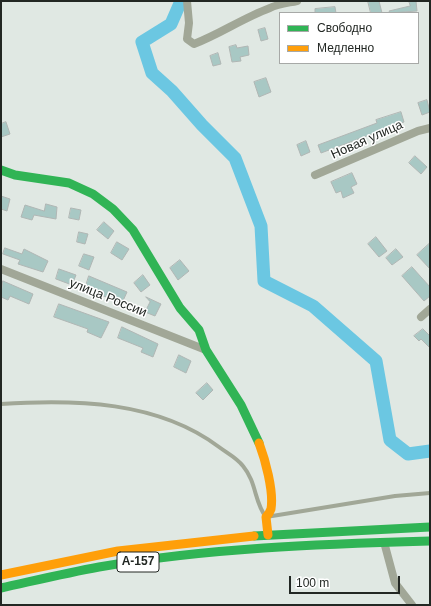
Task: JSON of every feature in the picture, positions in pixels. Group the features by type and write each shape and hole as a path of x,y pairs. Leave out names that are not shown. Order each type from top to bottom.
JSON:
{"main road":[{"path":"1,170 15,175 68,183 93,194 113,208 133,230 180,308 199,330 206,350 241,405 254,430 263,453 270,487 270,510 266,517 268,535"},
{"name":"А-157","path":"1,575 93,555 136,549 268,535 383,528 430,527"},
{"name":"А-157","path":"1,588 98,568 141,561 276,548 430,541"}],"street":[{"path":"187,1 187,38 194,44 216,36 248,17 272,7 297,1"},
{"name":"Новая улица","path":"315,176 418,131 430,128"},
{"name":"улица России","path":"1,269 206,350"},
{"path":"421,317 430,309"},
{"path":"384,542 395,583 412,605"}],"lane":[{"path":"1,404 69,403 108,406 155,415 180,423 216,444 242,465 252,478 259,508 266,517 395,496 430,493"}],"building":[{"path":"368,1 379,1 382,12 371,12"},
{"path":"409,1 416,1 417,11 389,11 410,6"},
{"path":"335,7 336,12 315,12 315,9"},
{"path":"265,28 268,39 261,41 258,30"},
{"path":"236,45 237,48 248,46 249,55 240,57 241,61 232,62 229,47"},
{"path":"218,53 221,64 213,66 210,56"},
{"path":"266,78 271,92 259,97 254,82"},
{"path":"427,100 430,112 422,115 418,103"},
{"path":"401,112 404,122 321,153 318,145 377,123 376,120"},
{"path":"6,122 10,134 1,137 1,124"},
{"path":"306,141 310,152 301,156 297,145"},
{"path":"415,156 427,167 421,174 409,163"},
{"path":"352,173 357,184 351,187 354,193 343,198 341,191 336,193 331,182"},
{"path":"1,196 10,199 7,211 1,209"},
{"path":"46,204 57,207 56,219 34,215 32,220 21,217 25,205 44,211"},
{"path":"71,208 81,210 79,220 69,218"},
{"path":"104,222 114,231 108,239 97,230"},
{"path":"79,232 88,234 85,244 77,242"},
{"path":"376,237 387,251 379,257 368,244"},
{"path":"117,242 129,249 122,260 111,253"},
{"path":"430,243 430,269 417,255"},
{"path":"5,248 22,254 24,249 48,261 43,272 18,264 20,260 3,254"},
{"path":"396,249 403,257 392,265 386,258"},
{"path":"84,254 94,257 89,270 79,266"},
{"path":"180,260 189,271 178,280 170,268"},
{"path":"412,267 430,287 430,296 424,301 402,276"},
{"path":"59,269 76,275 72,285 56,279"},
{"path":"143,275 150,285 141,292 134,283"},
{"path":"89,276 127,292 122,303 85,289"},
{"path":"3,281 33,294 29,304 10,296 8,300 1,297"},
{"path":"146,297 161,304 155,316 145,312 150,302"},
{"path":"59,304 109,322 101,338 87,332 88,329 54,317"},
{"path":"122,327 158,344 153,357 141,352 143,348 118,338"},
{"path":"423,329 430,336 430,348 421,339 419,341 414,336"},
{"path":"179,355 191,361 186,373 174,367"},
{"path":"207,383 213,390 203,400 196,393"}],"waterway":[{"path":"181,1 171,24 142,42 152,73 172,91 202,125 235,158 261,226 264,281 313,306 376,361 390,440 408,454 430,451"}],"traffic: fast":[{"path":"1,170 15,175 69,183 93,194 113,209 133,230 180,308 199,330 206,350 241,405 259,443"},
{"path":"254,536 430,527"},
{"path":"1,588 99,567 181,555 264,548 430,541"}],"traffic: slow":[{"path":"259,443 270,484 272,502 271,509 266,517 268,535"},
{"path":"1,575 118,551 254,536"}]}
